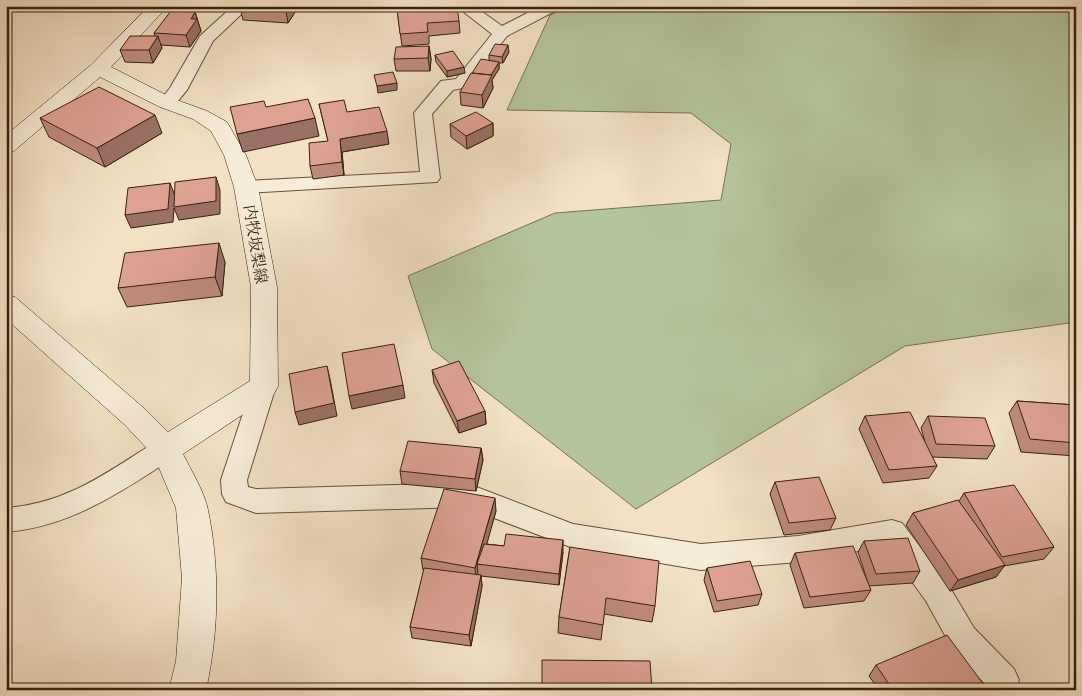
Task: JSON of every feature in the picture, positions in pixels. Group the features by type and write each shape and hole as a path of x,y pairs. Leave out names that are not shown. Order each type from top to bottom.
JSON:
{"main road":[{"path":"6,146 98,69 159,6"},
{"name":"内牧坂梨線","path":"98,69 166,103 200,115 218,127 235,155 246,187 264,287 264,386"},
{"path":"6,304 135,417 166,449 192,508 199,578 194,661 187,690"},
{"path":"166,449 264,386"}],"street":[{"path":"166,103 178,90 206,39 242,6"},
{"path":"464,6 501,32"},
{"path":"246,187 430,178 423,113 447,85 462,83 501,32 552,6"},
{"path":"264,386 234,480 236,494 256,501 466,495 573,536 701,558 798,549 892,532 936,591 963,638 1003,680 999,690"},
{"path":"6,520 42,514 79,503 166,449"}],"green space":[{"path":"569,6 1076,6 1076,322 905,346 636,509 432,349 408,276 555,213 721,200 731,144 691,113 507,110 550,15"}],"building":[{"path":"242,6 289,6 286,11 240,8"},
{"path":"457,6 459,21 427,23 428,32 400,34 397,9"},
{"path":"171,11 195,12 191,19 197,19 186,35 154,33"},
{"path":"130,36 158,36 149,50 120,50"},
{"path":"495,44 508,45 502,57 489,55"},
{"path":"429,46 428,58 394,59 396,47"},
{"path":"453,51 464,67 447,71 435,55"},
{"path":"481,59 499,62 491,75 472,73"},
{"path":"393,72 397,83 377,86 374,75"},
{"path":"471,73 492,75 482,95 460,92"},
{"path":"99,87 155,115 97,148 40,118"},
{"path":"308,99 315,118 237,134 230,107 264,101 266,107"},
{"path":"344,100 347,112 379,107 387,131 340,139 342,162 310,166 309,143 328,141 319,104"},
{"path":"476,112 493,123 466,136 450,124"},
{"path":"216,177 216,201 174,207 175,182"},
{"path":"170,183 168,209 125,215 128,188"},
{"path":"219,243 215,277 118,288 125,253"},
{"path":"394,344 403,385 349,396 342,353"},
{"path":"459,361 485,411 457,421 432,370"},
{"path":"327,366 334,403 295,412 289,374"},
{"path":"1017,401 1076,405 1076,443 1030,439"},
{"path":"910,412 937,466 889,470 865,416"},
{"path":"928,416 985,418 995,446 936,444"},
{"path":"408,441 481,448 475,479 400,471"},
{"path":"819,477 836,518 789,523 775,482"},
{"path":"1014,485 1054,547 1002,557 964,493"},
{"path":"444,489 495,498 475,568 421,558"},
{"path":"958,500 1005,565 958,580 913,513"},
{"path":"506,534 563,540 559,574 477,564 484,544 504,546"},
{"path":"908,538 920,571 876,574 864,541"},
{"path":"853,546 871,590 810,597 795,553"},
{"path":"570,547 659,561 655,606 606,598 603,625 559,617"},
{"path":"750,561 762,594 717,601 707,568"},
{"path":"424,568 481,575 469,635 410,627"},
{"path":"947,635 984,685 972,690 893,690 876,665"},
{"path":"542,660 650,661 652,690 542,690"},
{"path":"1076,688 1076,690 1041,690"}]}
